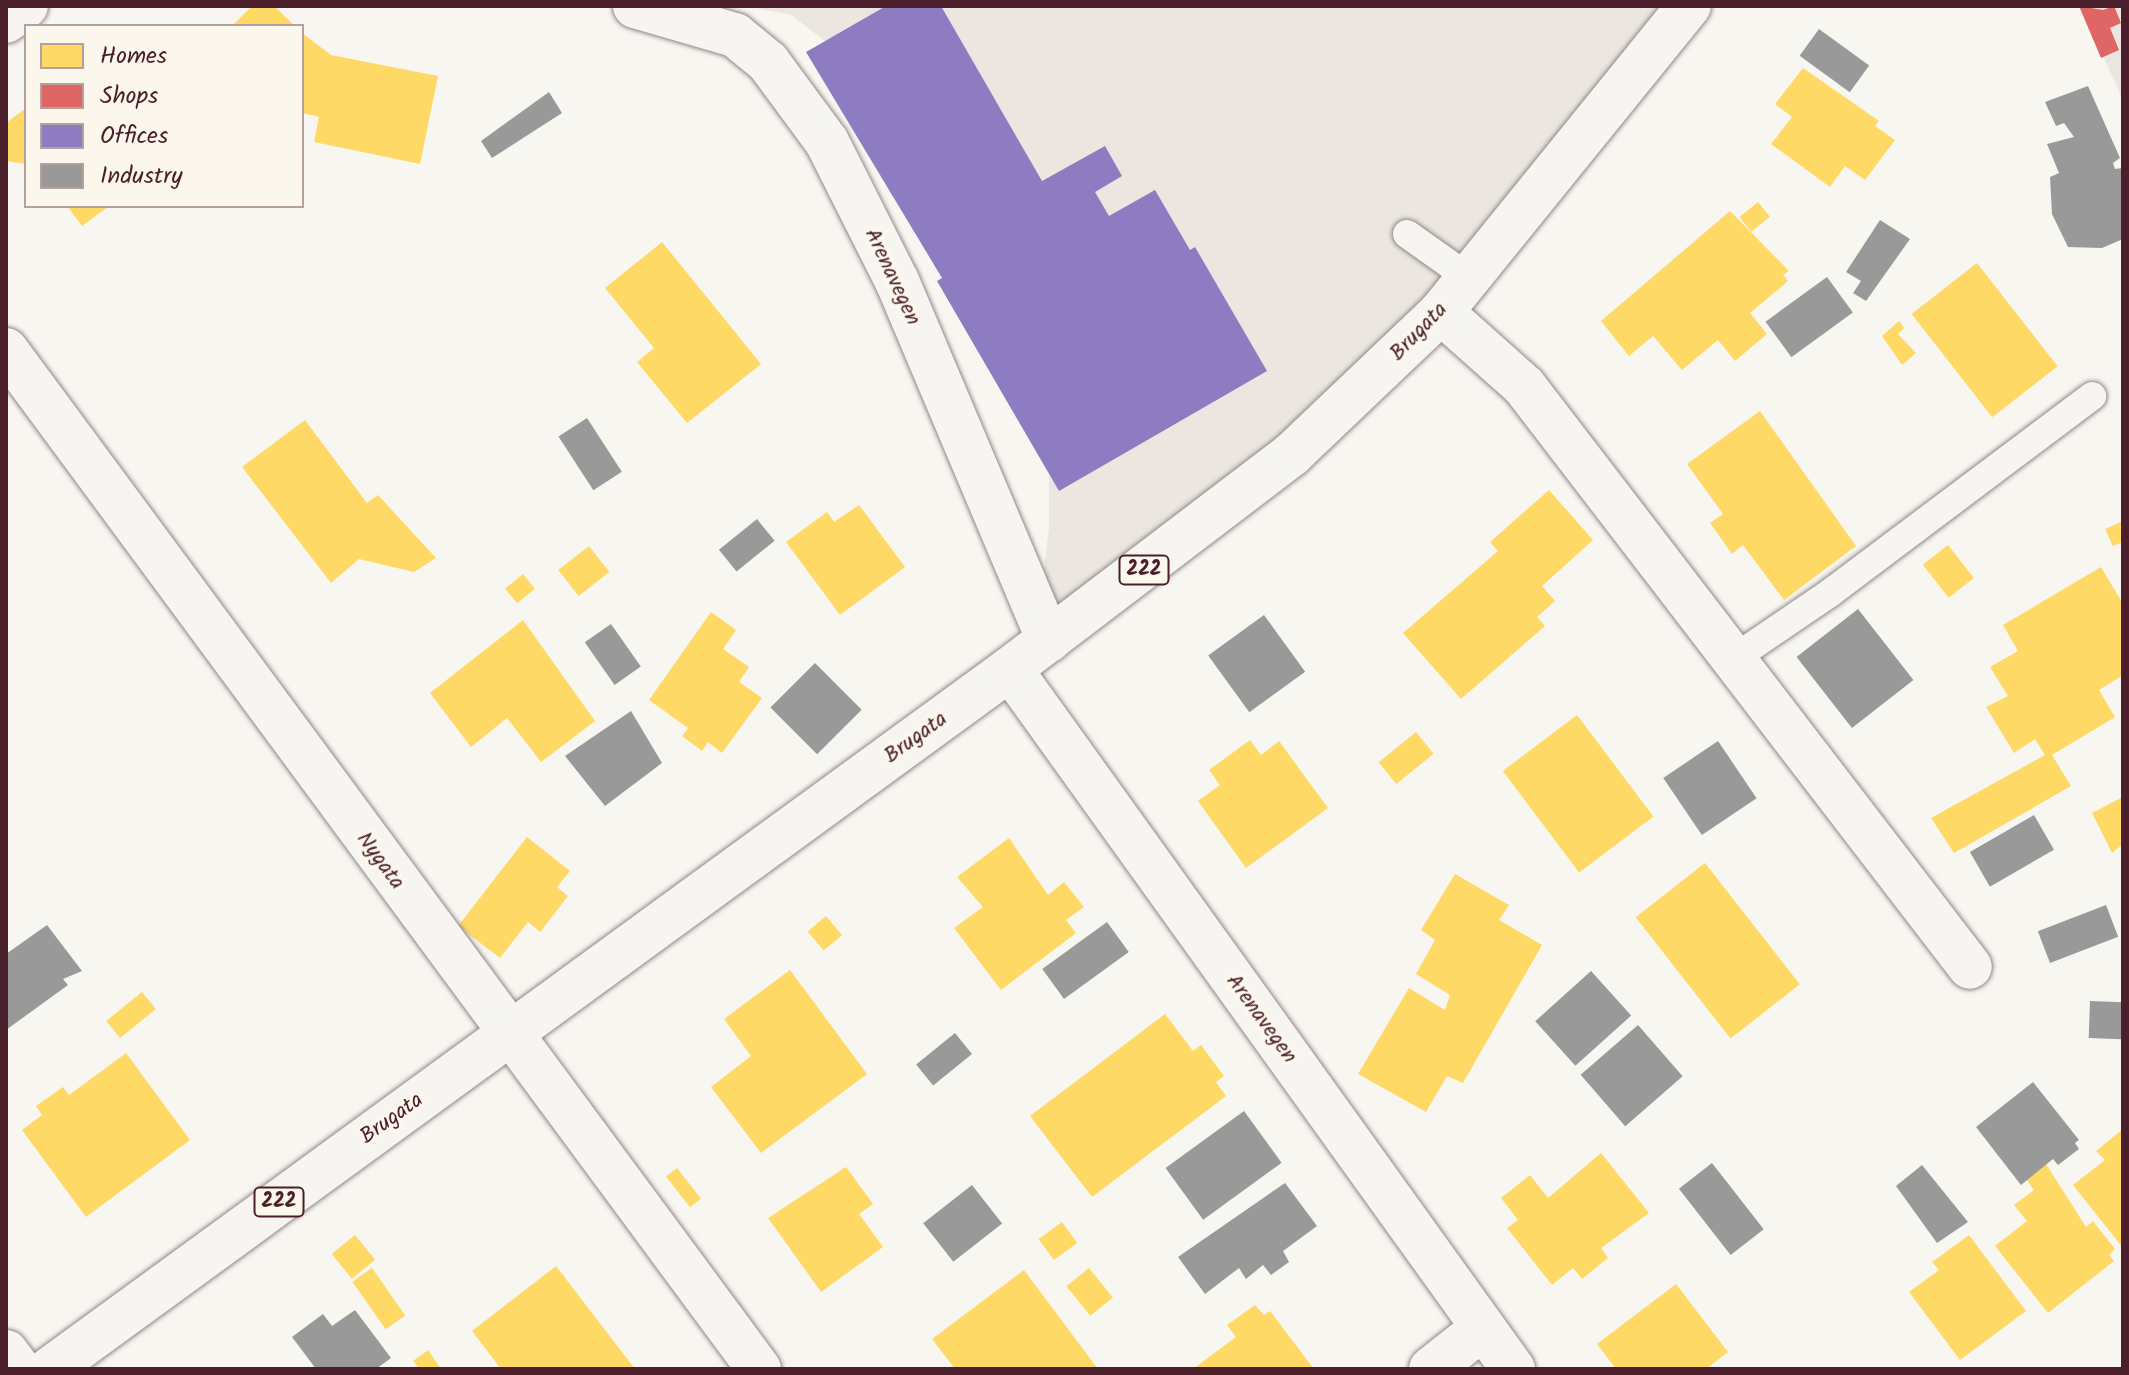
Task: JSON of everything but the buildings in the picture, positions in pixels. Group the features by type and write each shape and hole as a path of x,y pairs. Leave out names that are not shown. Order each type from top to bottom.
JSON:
{"street":[{"path":"6,21 26,6"},
{"name":"Arenavegen","path":"635,6 735,35 768,62 827,142 897,281 1049,640"},
{"name":"Brugata","path":"50,1369 1010,669 1291,455 1441,312 1689,6"},
{"path":"1441,312 1524,386 1970,967"},
{"name":"Nygata","path":"6,350 507,1034 555,1090 759,1369"},
{"name":"Arenavegen","path":"1010,669 1513,1369"},
{"path":"1431,1369 1483,1328"},
{"path":"6,1352 19,1369"}],"lane":[{"path":"1407,234 1469,278"},
{"path":"1733,659 1830,593 2092,396"}],"shaded area":[{"path":"747,6 1706,6 1512,252 1035,645 1049,528 1049,401 891,91 791,15"},
{"path":"2080,6 2123,6 2123,100"}]}
